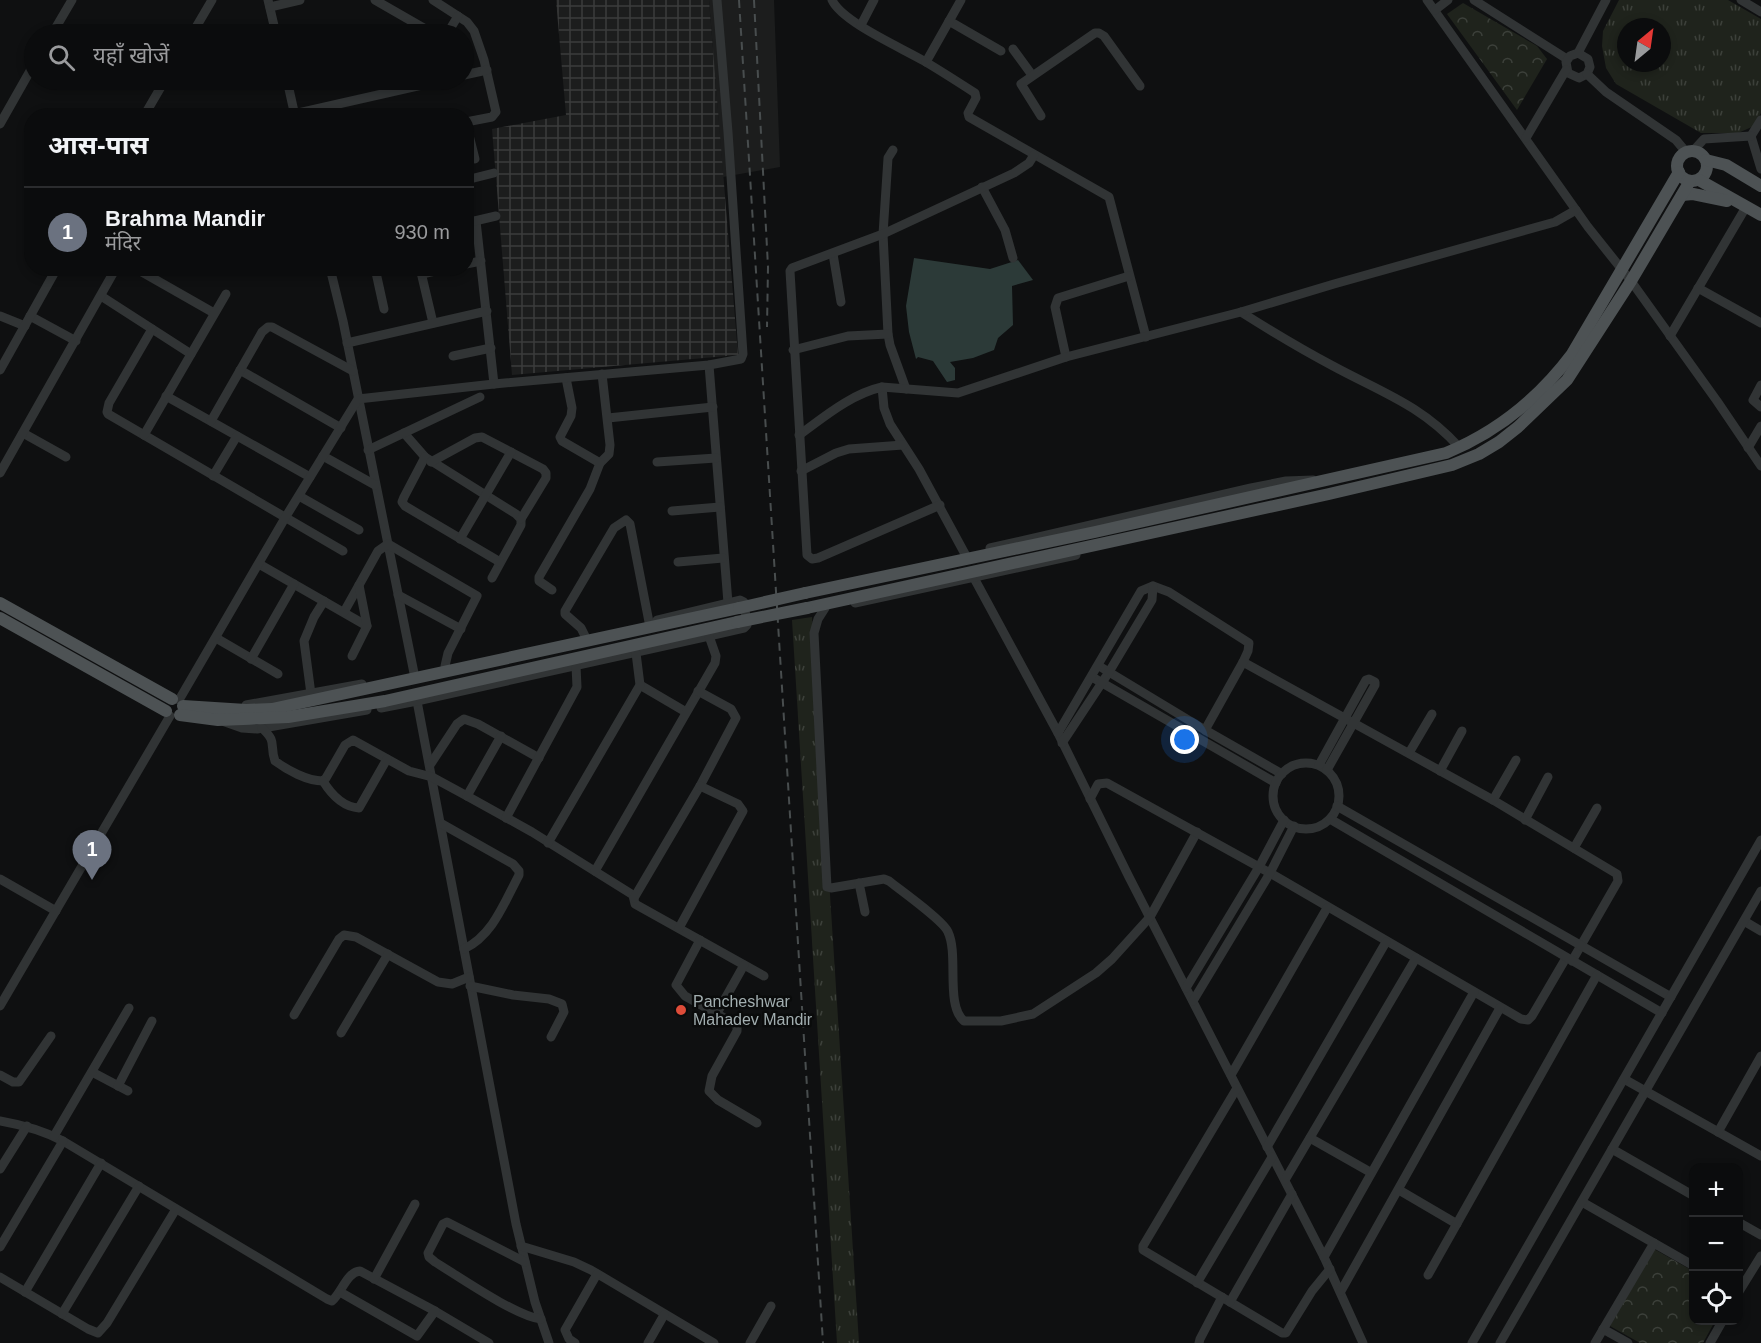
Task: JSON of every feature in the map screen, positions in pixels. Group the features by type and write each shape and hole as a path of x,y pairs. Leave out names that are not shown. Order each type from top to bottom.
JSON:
{"main road":[{"path":"0,618 175,708 218,720 288,717 385,701 1329,494 1452,465 1479,454 1499,442 1539,409 1568,380 1682,195 1694,181 1706,174 1706,160 1701,153 1690,152 1677,163 1678,172 1685,180 1694,181 1761,215"},
{"path":"1706,160 1726,165 1761,186"},
{"path":"0,603 175,708 272,709 734,605 808,593 1095,532 1446,453 1469,443 1518,412 1550,382 1572,354 1678,172"},
{"path":"1682,195 1693,194 1743,205"}],"street":[{"path":"58,24 72,0"},
{"path":"198,24 212,0"},
{"path":"274,24 269,3 300,0"},
{"path":"375,0 417,24"},
{"path":"433,0 469,24"},
{"path":"358,399 494,384 709,365 741,359 743,354 717,0"},
{"path":"832,0 837,9 861,26 926,62 975,93 976,98 968,113 969,117 1109,197 1146,337"},
{"path":"861,26 874,0"},
{"path":"926,62 961,0"},
{"path":"1427,0 1576,210 1631,281 1761,466"},
{"path":"1435,10 1448,0"},
{"path":"1474,0 1568,59"},
{"path":"1526,138 1566,70 1568,59 1578,53 1606,0"},
{"path":"1741,0 1761,12"},
{"path":"453,24 458,16"},
{"path":"949,21 1001,51"},
{"path":"474,31 495,109 495,115 474,120"},
{"path":"1041,116 1021,87 1022,82 1089,35 1099,33 1140,86"},
{"path":"1013,49 1032,75"},
{"path":"1578,53 1585,56 1590,63 1587,74"},
{"path":"474,73 486,70"},
{"path":"1566,70 1575,78 1587,74"},
{"path":"1587,74 1606,92 1690,152 1704,139 1751,136"},
{"path":"0,124 24,82"},
{"path":"149,108 159,90"},
{"path":"288,90 292,108"},
{"path":"319,108 384,90"},
{"path":"1761,120 1751,136 1761,169"},
{"path":"893,150 888,158 882,234 888,334 906,389"},
{"path":"474,155 475,159"},
{"path":"940,505 818,558 807,555 790,271 882,234 1022,169 1034,155"},
{"path":"474,178 494,172"},
{"path":"982,187 1005,230 1013,258"},
{"path":"1670,336 1743,205"},
{"path":"799,435 841,406 882,387 958,393 1066,357 1241,312 1554,222 1576,210"},
{"path":"474,221 496,216"},
{"path":"474,234 481,261 494,384"},
{"path":"833,254 841,302"},
{"path":"474,262 481,261"},
{"path":"0,370 52,276"},
{"path":"0,473 112,276"},
{"path":"149,276 214,313"},
{"path":"332,276 414,673"},
{"path":"377,276 384,309"},
{"path":"422,276 433,323"},
{"path":"1066,357 1055,307 1058,298 1129,276"},
{"path":"1698,288 1761,323"},
{"path":"144,435 226,294"},
{"path":"101,296 191,354"},
{"path":"347,343 487,311"},
{"path":"1241,312 1334,366 1411,405 1435,422 1459,447"},
{"path":"0,316 25,326"},
{"path":"30,316 76,341"},
{"path":"211,421 262,332 268,327 272,327 352,370"},
{"path":"152,329 106,412 343,551"},
{"path":"793,350 848,336 888,334"},
{"path":"453,356 490,348"},
{"path":"709,365 723,558 734,605"},
{"path":"240,370 341,428"},
{"path":"552,590 539,581 539,577 590,489 600,463 609,454 608,418 602,374"},
{"path":"566,378 572,408 571,416 560,437 562,441 600,463"},
{"path":"1761,385 1753,400 1761,407"},
{"path":"882,387 886,415 940,505 965,554"},
{"path":"166,396 310,477"},
{"path":"368,450 480,397"},
{"path":"0,1006 285,518 358,399"},
{"path":"608,418 713,407"},
{"path":"1748,448 1761,426"},
{"path":"23,433 66,457"},
{"path":"404,433 428,459 521,519"},
{"path":"213,476 237,436"},
{"path":"492,578 501,562 521,525 521,519 546,478 546,473 482,437 475,438 428,459 402,502 409,510 501,562"},
{"path":"801,471 849,449 903,445"},
{"path":"460,539 511,452"},
{"path":"323,456 375,485"},
{"path":"657,462 716,458"},
{"path":"808,593 833,582 1286,481 1303,479 1322,481"},
{"path":"1197,832 1150,917 1096,973 1033,1014 1015,1019 964,1021 958,1015 955,1000 953,947 948,930 937,918 884,879 827,887 814,633 818,619 816,607 868,601 975,578 1273,511 1329,494"},
{"path":"299,496 359,530"},
{"path":"672,511 720,507"},
{"path":"585,636 581,628 565,614 565,611 614,528 626,520 630,524 649,622"},
{"path":"344,612 378,551 388,544"},
{"path":"388,544 476,594 476,600 448,653 445,666"},
{"path":"678,562 723,558"},
{"path":"259,564 367,626"},
{"path":"975,578 1058,733 1285,1180 1341,1291 1363,1343"},
{"path":"251,659 294,584"},
{"path":"352,656 367,626 359,585"},
{"path":"1058,733 1141,591 1153,586 1169,591 1246,639 1250,646 1205,730"},
{"path":"1062,743 1109,672 1152,600 1153,586"},
{"path":"398,595 461,628"},
{"path":"218,720 242,728 262,728 417,701 636,653 747,627 744,602 740,600 734,605 414,673 225,708"},
{"path":"310,694 304,641 324,601"},
{"path":"595,871 715,663 716,656 709,636"},
{"path":"216,638 278,674"},
{"path":"548,843 640,685 636,653"},
{"path":"1090,799 1098,784 1107,783 1270,873 1500,1008 1521,1019 1528,1020 1581,945 1619,878 1617,874 1492,800 1243,662"},
{"path":"506,818 577,687 576,666"},
{"path":"1099,666 1282,774"},
{"path":"1092,677 1276,783"},
{"path":"640,685 686,712"},
{"path":"699,691 731,709 736,718 700,786 634,898 635,904 764,976"},
{"path":"417,701 521,1246 549,1343"},
{"path":"1409,753 1432,714"},
{"path":"430,765 457,724 464,719 478,724 539,758"},
{"path":"1323,768 1350,720"},
{"path":"262,728 273,741 275,761 305,777 322,781 335,797 351,807 359,808 387,759"},
{"path":"1440,771 1462,731"},
{"path":"467,796 501,736"},
{"path":"322,781 345,745 350,740 357,741 409,771 432,777 506,818 595,871 634,898"},
{"path":"1492,800 1516,760"},
{"path":"1309,763 1323,768 1337,784 1339,793 1337,806 1330,819 1313,828 1294,826 1284,820 1275,803 1276,783 1290,767 1299,764 1309,763"},
{"path":"1525,820 1548,777"},
{"path":"679,928 743,811 738,804 700,786"},
{"path":"1337,806 1671,997"},
{"path":"1574,848 1597,808"},
{"path":"1330,819 1662,1013"},
{"path":"1186,988 1259,867 1284,820"},
{"path":"442,824 513,864 519,871 519,875 487,931 475,943 464,949"},
{"path":"1193,1001 1270,873 1294,826"},
{"path":"1472,1343 1761,840"},
{"path":"0,879 56,911"},
{"path":"859,883 865,912"},
{"path":"1500,1343 1761,891"},
{"path":"1231,1075 1327,908"},
{"path":"1744,921 1761,931"},
{"path":"294,1015 339,939 344,935 356,937 438,982 452,984 470,981 513,995 549,999 562,1005 564,1012 551,1037"},
{"path":"700,940 676,985 686,996 737,1025 737,1031 712,1077 709,1091 718,1100 757,1123"},
{"path":"1267,1147 1386,942"},
{"path":"341,1033 388,954"},
{"path":"1285,1180 1416,958"},
{"path":"717,1013 744,965"},
{"path":"1428,1275 1597,975"},
{"path":"1324,1257 1370,1172 1474,992"},
{"path":"54,1136 129,1008"},
{"path":"1341,1291 1500,1008"},
{"path":"118,1086 152,1021"},
{"path":"0,1075 13,1082 19,1082 51,1036"},
{"path":"1718,1132 1758,1069 1761,1056"},
{"path":"92,1072 128,1091"},
{"path":"1624,1078 1761,1156"},
{"path":"1237,1088 1143,1246 1146,1253 1286,1334 1318,1283 1330,1269"},
{"path":"0,1121 27,1126 54,1136 327,1299 332,1301 351,1274 360,1271 489,1343"},
{"path":"0,1169 27,1126"},
{"path":"1310,1138 1370,1172"},
{"path":"0,1247 63,1141"},
{"path":"1612,1149 1689,1193"},
{"path":"1197,1283 1272,1157"},
{"path":"25,1292 101,1163"},
{"path":"62,1314 139,1186"},
{"path":"1399,1190 1456,1224"},
{"path":"1199,1343 1292,1194"},
{"path":"1582,1202 1689,1263"},
{"path":"374,1279 415,1204"},
{"path":"0,1277 93,1332 98,1332 102,1330 176,1209"},
{"path":"525,1263 447,1222 443,1224 428,1252 429,1257 435,1262 492,1296 528,1316 541,1319"},
{"path":"1743,1225 1761,1235"},
{"path":"1595,1343 1654,1244"},
{"path":"521,1246 574,1262 714,1343"},
{"path":"1743,1285 1761,1256"},
{"path":"575,1343 569,1339 565,1330 597,1274"},
{"path":"340,1292 417,1336 435,1311"},
{"path":"750,1343 771,1306"},
{"path":"648,1343 664,1315"},
{"path":"1710,1343 1720,1325"},
{"path":"1603,1329 1628,1343"}],"shaded area":[{"path":"556,0 709,0 738,355 512,375 492,129 566,115"},
{"path":"709,0 774,0 780,167 723,177"},
{"path":"914,258 990,269 1018,260 1033,280 1012,286 1013,325 998,338 994,350 973,358 950,362 955,368 955,380 947,382 933,361 918,357 916,359 909,332 906,306"}],"green space":[{"path":"1619,0 1728,0 1761,19 1761,113 1754,126 1738,133 1701,133 1616,84 1606,68 1602,46 1603,31"},
{"path":"1463,3 1537,46 1547,59 1517,110 1447,14"},
{"path":"812,617 859,1343 837,1343 792,620"},
{"path":"1654,1249 1689,1269 1689,1325 1713,1325 1703,1343 1640,1343 1610,1326"}],"railway":[{"path":"739,0 823,1343"},
{"path":"754,0 768,267 767,327"}],"place":[{"name":"Brahma Mandir","path":"92,880"},
{"name":"Pancheshwar Mahadev Mandir","path":"681,1010"}]}
